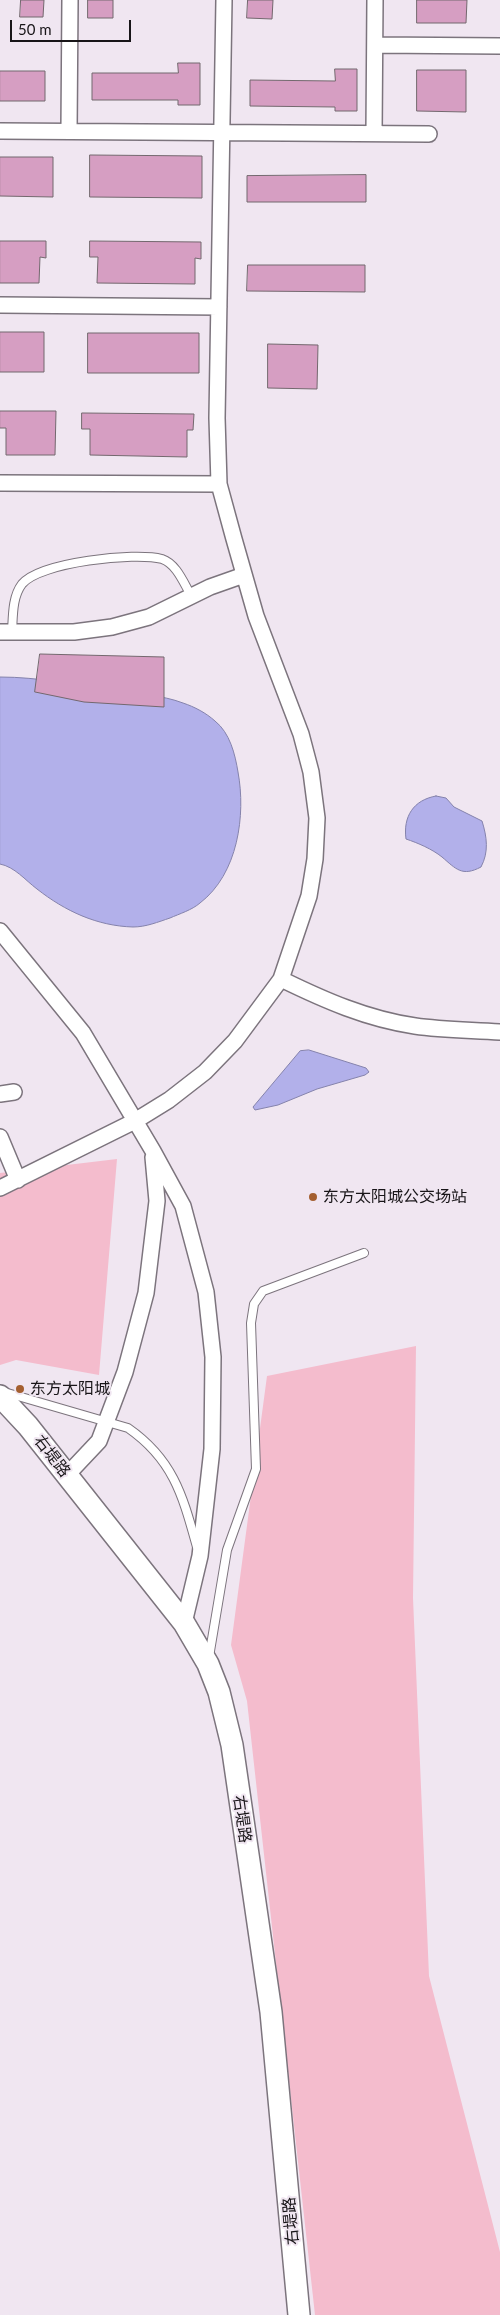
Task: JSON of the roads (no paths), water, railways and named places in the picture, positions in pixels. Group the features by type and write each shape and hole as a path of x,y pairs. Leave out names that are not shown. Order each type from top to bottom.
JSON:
{"main road":[{"name":"右堤路","path":"0,1396 28,1426 184,1623 208,1664 218,1692 232,1745 270,2002 299,2315"}],"street":[{"path":"69,131 70,0"},
{"path":"0,1188 135,1121 169,1100 205,1072 235,1041 281,979 310,896 315,859 317,818 311,772 301,734 256,616 219,484 217,418 224,0"},
{"path":"374,133 375,0"},
{"path":"374,45 500,46"},
{"path":"0,131 223,131 430,134"},
{"path":"0,305 219,307"},
{"path":"0,483 219,484"},
{"path":"6,632 74,632 112,627 149,617 210,587 244,575"},
{"path":"0,931 83,1032 183,1206 207,1301 213,1357 212,1448 200,1556 184,1623"},
{"path":"281,979 335,1005 377,1018 415,1026 500,1032"},
{"path":"0,1137 18,1180"},
{"path":"66,1476 98,1441 125,1372 146,1293 157,1201 153,1151"}],"lane":[{"path":"6,632 15,600 22,584 40,572 90,560 137,557 163,560 174,567 192,597"},
{"path":"208,1664 227,1550 256,1469 251,1323 254,1304 263,1291 364,1253"},
{"path":"0,1391 128,1428 140,1436 166,1463 181,1491 200,1556"}],"water":[{"path":"0,677 44,680 167,698 196,708 208,715 220,726 231,744 237,765 241,807 240,825 231,860 213,891 193,908 170,918 138,927 120,926 94,920 70,910 48,897 15,871 0,864"},
{"path":"436,796 446,798 454,807 482,821 486,844 484,861 481,867 469,871 460,870 434,851 406,839 406,824 411,811 421,801"},
{"path":"309,1050 366,1068 369,1072 365,1075 317,1089 278,1105 255,1110 253,1107 300,1051"}],"place":[{"name":"东方太阳城公交场站","path":"313,1197"},
{"name":"东方太阳城","path":"20,1389"}]}
